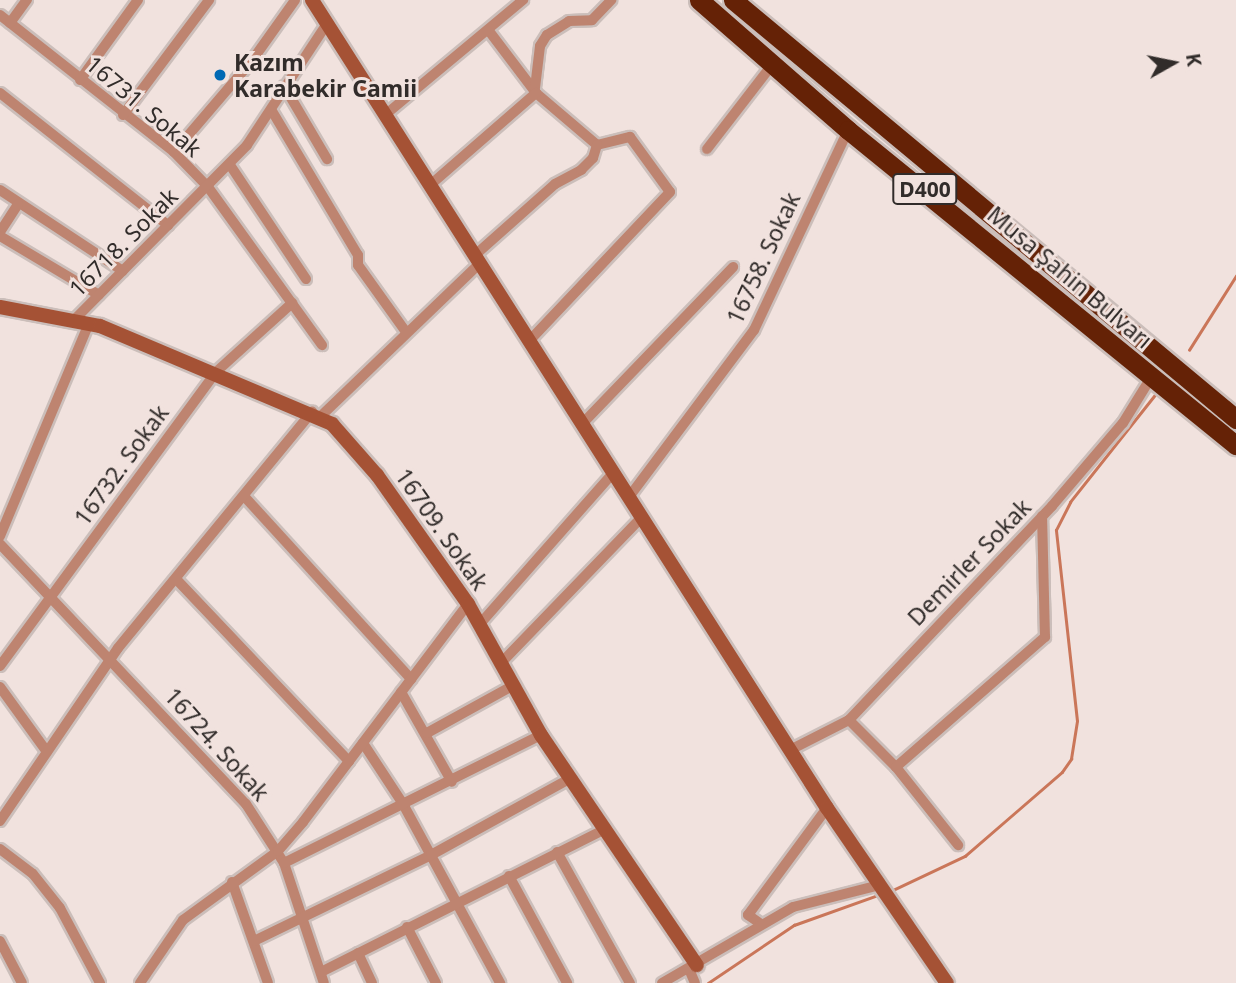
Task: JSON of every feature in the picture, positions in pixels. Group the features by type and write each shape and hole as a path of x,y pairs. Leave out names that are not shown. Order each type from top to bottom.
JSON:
{"highway":[{"name":"Musa Şahin Bulvarı","path":"699,0 848,130 1152,376"},
{"name":"Musa Şahin Bulvarı","path":"733,0 1236,419"},
{"name":"D400","path":"1152,376 1236,445"}],"main road":[{"path":"312,0 612,473 792,749 827,808 947,983"},
{"name":"16709. Sokak","path":"0,307 81,322 216,372 316,414 332,424 377,475 468,604 541,735 693,967"}],"street":[{"path":"10,23 27,0"},
{"path":"80,80 138,0"},
{"path":"123,115 209,0"},
{"path":"174,152 251,62 295,0"},
{"path":"385,115 523,0"},
{"path":"429,186 535,90 540,46 547,35 569,21 592,20 611,0"},
{"name":"16731. Sokak","path":"0,15 123,115 174,152 208,187 322,345"},
{"name":"16718. Sokak","path":"81,322 99,295 230,165 272,111 284,86 326,25"},
{"path":"489,31 535,90 597,145"},
{"path":"707,149 772,65"},
{"path":"284,86 327,159"},
{"path":"0,93 168,225"},
{"path":"272,111 358,255 358,265 407,332"},
{"name":"16758. Sokak","path":"629,498 754,330 848,130"},
{"path":"529,341 670,192 630,137 597,145"},
{"path":"0,821 111,659 244,496 316,414 407,332 476,260 555,184 581,170 593,158 597,145"},
{"path":"230,165 306,279"},
{"path":"0,190 123,271"},
{"path":"18,204 0,234 99,295"},
{"path":"582,424 733,267"},
{"name":"16732. Sokak","path":"0,666 216,372 292,303"},
{"path":"0,536 81,322"},
{"name":"Demirler Sokak","path":"792,749 849,720 1042,516 1123,424 1152,376"},
{"path":"480,625 612,473"},
{"path":"244,496 411,679"},
{"path":"896,767 1045,637 1042,516"},
{"path":"500,664 642,517"},
{"name":"16724. Sokak","path":"0,544 231,786 284,863 323,980"},
{"path":"177,580 349,761"},
{"path":"140,983 183,920 278,851 468,604"},
{"path":"426,733 512,686"},
{"path":"0,687 47,752"},
{"path":"401,692 452,782"},
{"path":"849,720 896,767 958,845"},
{"path":"284,863 452,782 541,735"},
{"path":"363,743 403,804 500,983"},
{"path":"254,941 431,855 571,778"},
{"path":"761,924 748,915 827,808"},
{"path":"323,980 358,953 605,829"},
{"path":"0,849 33,874 60,908 100,983"},
{"path":"556,852 630,983"},
{"path":"509,876 567,983"},
{"path":"232,882 268,983"},
{"path":"662,983 693,967 761,924 818,898 882,887"},
{"path":"407,927 436,983"},
{"path":"0,941 22,983"},
{"path":"358,953 372,983"},
{"path":"693,967 695,983"}],"waterway":[{"path":"1189,350 1236,276"},
{"path":"891,891 965,856 1062,772 1071,759 1077,721 1056,530 1070,502 1158,391"},
{"path":"708,983 794,925 881,894"}],"place":[{"name":"Kazım Karabekir Camii","path":"220,75"}]}
